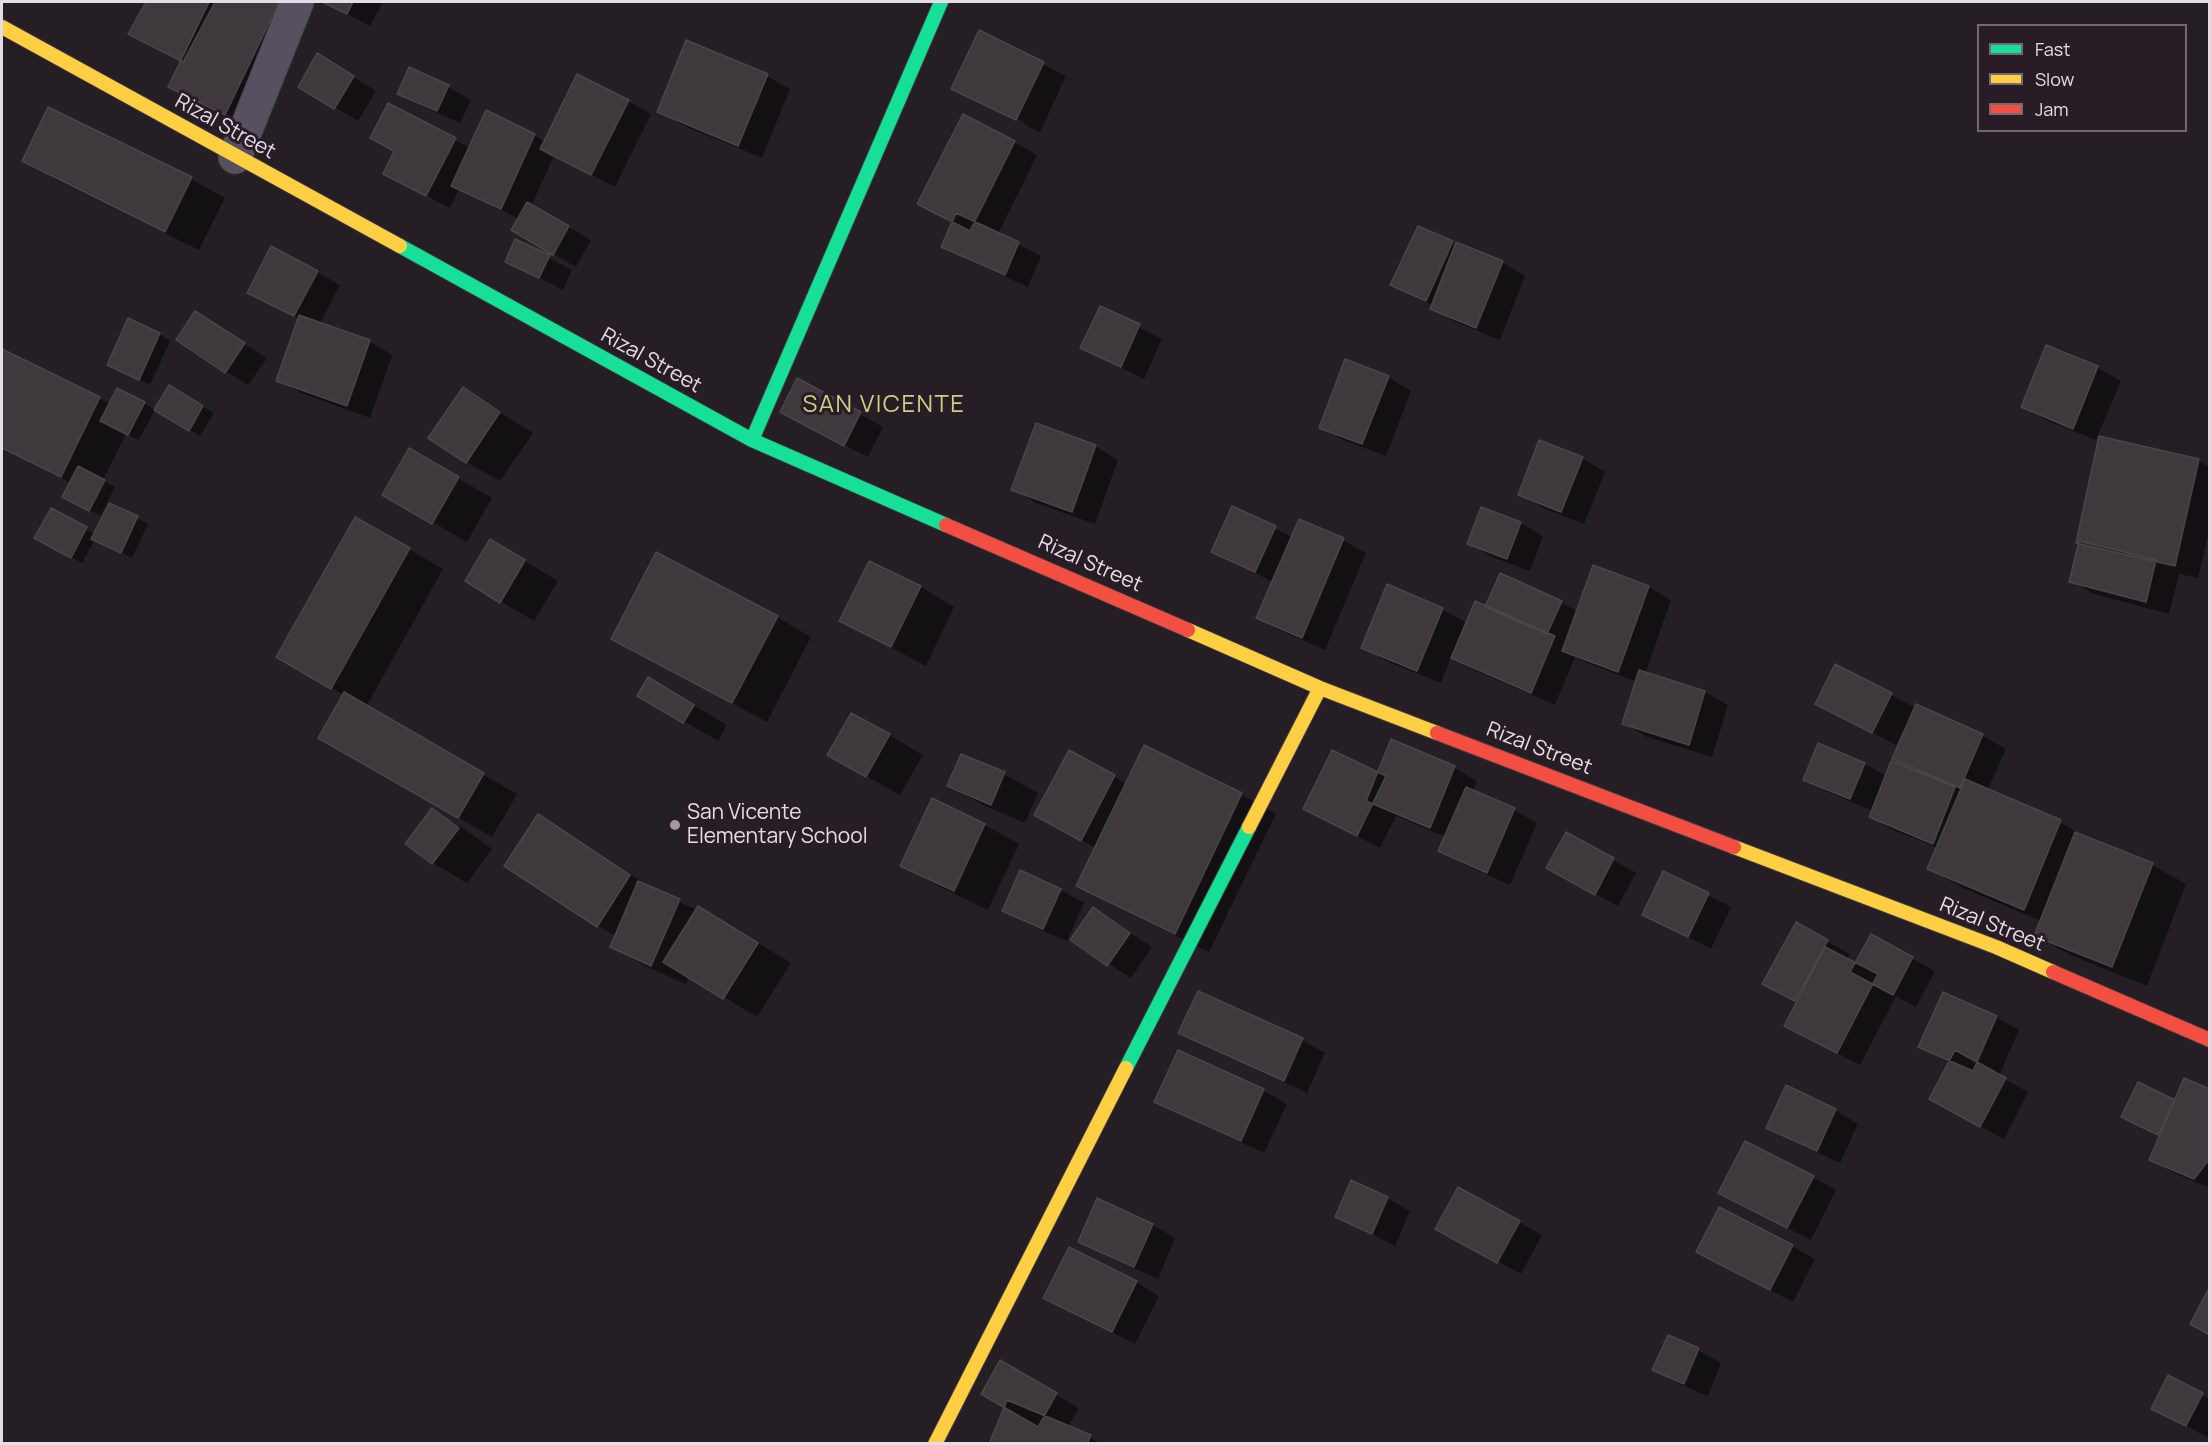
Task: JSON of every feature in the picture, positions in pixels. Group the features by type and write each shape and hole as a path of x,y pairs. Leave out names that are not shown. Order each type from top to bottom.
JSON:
{"street":[{"path":"235,157 297,2"},
{"path":"752,440 941,2"},
{"name":"Rizal Street","path":"2,27 752,440 1320,688 1996,947 2210,1040"},
{"path":"935,1443 1320,688"}],"building":[{"path":"146,2 215,2 183,62 128,34"},
{"path":"209,2 279,2 225,115 168,87"},
{"path":"322,2 353,2 347,14"},
{"path":"979,30 1044,62 1016,120 951,89"},
{"path":"686,40 768,74 738,146 657,112"},
{"path":"317,53 354,76 334,109 298,87"},
{"path":"409,67 449,85 437,111 397,94"},
{"path":"577,74 629,100 591,175 540,149"},
{"path":"388,103 456,138 426,196 383,174 394,151 370,138"},
{"path":"48,107 192,177 165,232 22,161"},
{"path":"486,110 535,134 501,209 451,186"},
{"path":"963,114 1015,141 970,231 917,204"},
{"path":"527,202 569,226 553,255 511,230"},
{"path":"956,213 1019,242 1005,275 941,247"},
{"path":"1418,226 1453,241 1426,301 1390,285"},
{"path":"515,239 550,255 539,278 505,262"},
{"path":"1456,242 1503,261 1476,328 1430,309"},
{"path":"271,246 318,271 294,316 247,293"},
{"path":"1100,306 1140,324 1121,367 1080,348"},
{"path":"195,311 245,343 225,373 176,340"},
{"path":"299,315 370,340 347,406 276,381"},
{"path":"128,318 160,333 139,380 107,365"},
{"path":"2046,345 2098,366 2073,429 2021,407"},
{"path":"2,349 100,397 61,477 2,448"},
{"path":"1345,359 1389,376 1362,444 1319,428"},
{"path":"797,378 861,412 844,446 780,412"},
{"path":"169,385 203,406 189,431 154,410"},
{"path":"463,387 500,412 466,463 428,438"},
{"path":"117,388 145,402 128,435 100,421"},
{"path":"1036,423 1096,445 1072,512 1011,490"},
{"path":"2099,436 2199,459 2175,566 2076,543"},
{"path":"1539,440 1583,457 1561,512 1518,495"},
{"path":"409,448 459,477 432,524 382,495"},
{"path":"78,466 105,480 89,511 62,497"},
{"path":"109,503 138,516 121,553 91,539"},
{"path":"1232,506 1276,526 1255,572 1211,552"},
{"path":"1481,507 1521,522 1507,559 1467,544"},
{"path":"51,508 87,527 71,558 34,538"},
{"path":"355,517 410,548 331,689 276,657"},
{"path":"1299,519 1344,538 1302,638 1256,618"},
{"path":"490,539 525,560 500,603 465,581"},
{"path":"2079,541 2156,560 2146,602 2069,582"},
{"path":"656,552 778,616 732,703 611,639"},
{"path":"869,561 921,586 891,647 839,621"},
{"path":"1593,565 1649,586 1618,672 1562,651"},
{"path":"1500,573 1562,601 1547,634 1485,607"},
{"path":"1387,584 1443,608 1417,671 1361,648"},
{"path":"1475,601 1555,636 1531,693 1451,658"},
{"path":"1835,664 1892,693 1872,733 1815,704"},
{"path":"1639,670 1705,691 1689,745 1622,724"},
{"path":"648,677 694,705 683,723 637,696"},
{"path":"344,692 484,773 458,818 318,738"},
{"path":"1916,704 1983,734 1960,788 1892,759"},
{"path":"851,713 890,734 866,777 827,755"},
{"path":"1391,739 1455,766 1430,828 1366,801"},
{"path":"1818,743 1865,763 1850,799 1803,780"},
{"path":"1144,745 1242,793 1175,934 1076,886"},
{"path":"1069,750 1115,775 1081,841 1034,815"},
{"path":"1332,750 1386,776 1357,836 1303,809"},
{"path":"961,754 1005,772 991,805 947,786"},
{"path":"1891,761 1955,787 1933,844 1869,817"},
{"path":"1965,779 2061,820 2024,910 1927,869"},
{"path":"1466,787 1515,808 1487,873 1438,851"},
{"path":"932,798 985,824 954,891 900,866"},
{"path":"432,808 459,828 432,864 405,844"},
{"path":"538,814 630,875 597,927 504,866"},
{"path":"1566,832 1614,858 1595,895 1546,868"},
{"path":"2075,832 2153,863 2112,967 2034,936"},
{"path":"1020,870 1061,889 1043,929 1002,911"},
{"path":"1663,871 1709,893 1688,937 1642,915"},
{"path":"638,881 680,899 651,966 610,947"},
{"path":"698,906 758,943 723,999 663,962"},
{"path":"1093,907 1130,933 1107,966 1070,940"},
{"path":"1796,922 1828,940 1795,1001 1762,984"},
{"path":"1871,934 1913,957 1893,995 1850,972"},
{"path":"1825,947 1878,974 1837,1053 1784,1026"},
{"path":"1198,991 1303,1038 1284,1081 1178,1033"},
{"path":"1943,992 1997,1016 1973,1071 1918,1047"},
{"path":"1178,1050 1264,1089 1241,1141 1154,1102"},
{"path":"1955,1050 2006,1078 1980,1127 1929,1099"},
{"path":"2184,1078 2210,1089 2210,1163 2207,1162 2194,1179 2149,1160"},
{"path":"2138,1082 2175,1100 2158,1135 2121,1117"},
{"path":"1786,1085 1836,1109 1817,1151 1766,1128"},
{"path":"1745,1141 1814,1176 1787,1228 1718,1193"},
{"path":"1351,1180 1388,1197 1372,1234 1335,1217"},
{"path":"1458,1187 1520,1221 1497,1263 1435,1229"},
{"path":"1097,1198 1153,1224 1134,1267 1078,1242"},
{"path":"1719,1207 1793,1245 1770,1290 1696,1252"},
{"path":"1069,1247 1137,1281 1112,1332 1043,1298"},
{"path":"2210,1286 2210,1335 2190,1324"},
{"path":"1668,1335 1699,1348 1684,1384 1652,1370"},
{"path":"1000,1360 1057,1393 1038,1427 981,1394"},
{"path":"2168,1375 2203,1393 2186,1426 2151,1409"},
{"path":"1007,1400 1091,1435 1087,1444 989,1444"}],"traffic: fast":[{"path":"752,440 941,2"},
{"path":"400,246 752,440 946,525"},
{"path":"1126,1068 1249,827"}],"traffic: slow":[{"path":"2,27 400,246"},
{"path":"1188,630 1320,688 1437,733"},
{"path":"1249,827 1320,688"},
{"path":"1734,847 1996,947 2053,972"},
{"path":"935,1444 1126,1068"}],"traffic: jam":[{"path":"946,525 1188,630"},
{"path":"1437,733 1734,847"},
{"path":"2053,972 2210,1040"}],"place":[{"name":"San Vicente Elementary School","path":"675,825"}],"district":[{"name":"SAN VICENTE","path":"884,405"}]}
